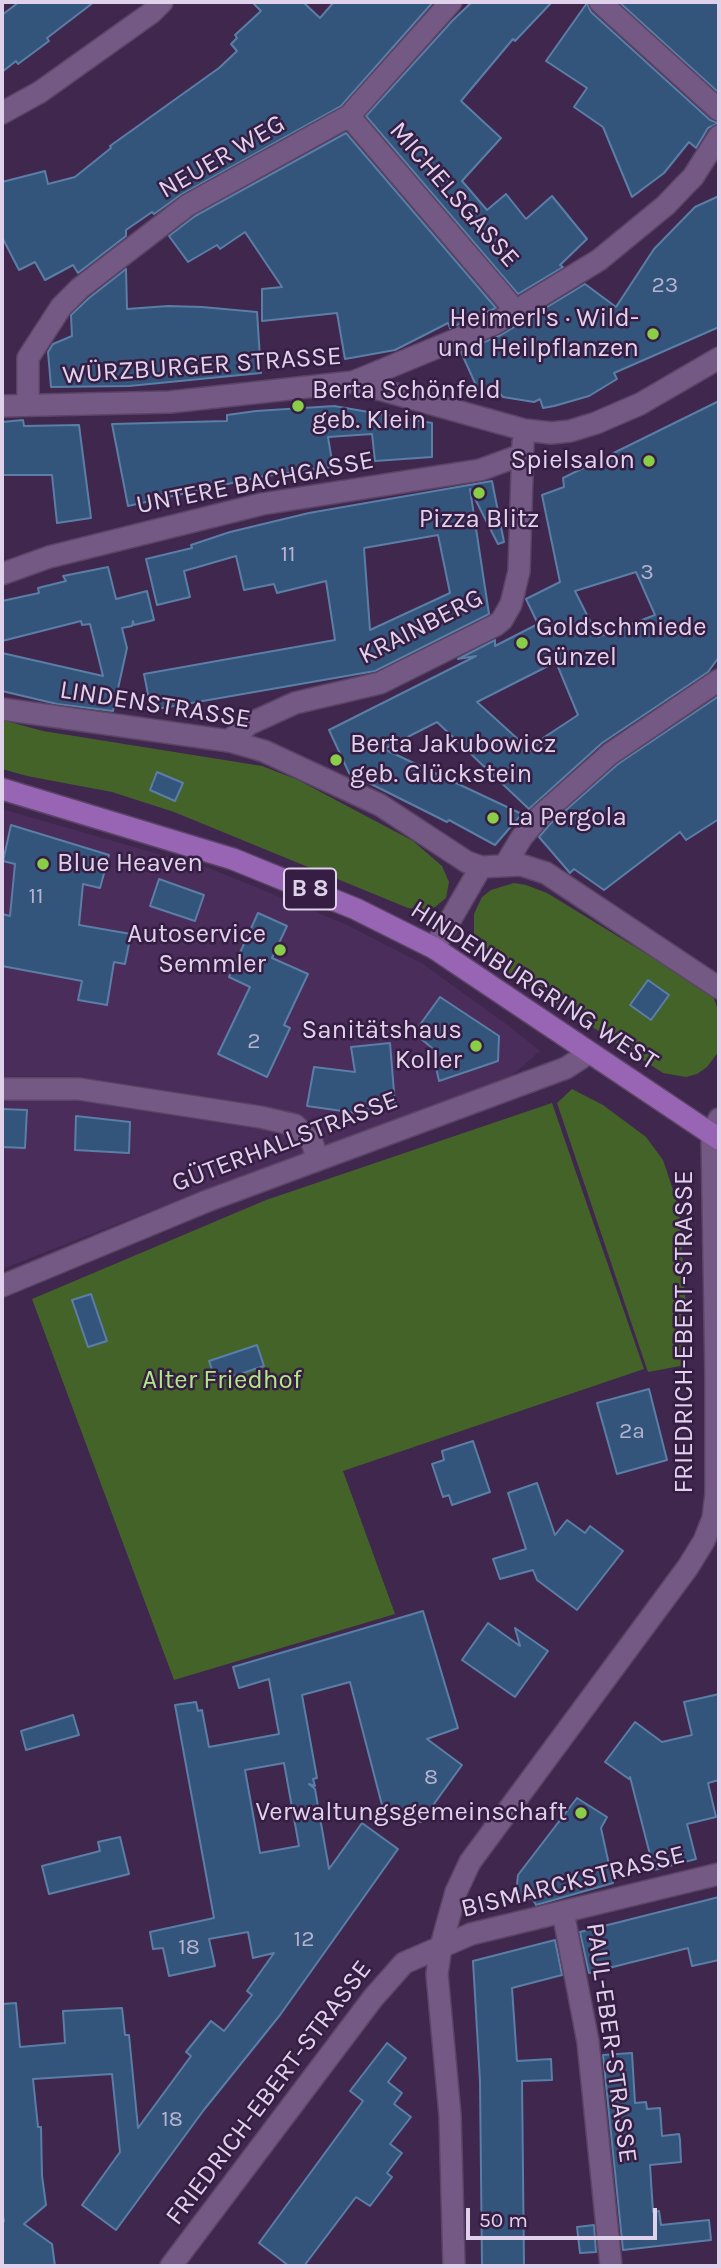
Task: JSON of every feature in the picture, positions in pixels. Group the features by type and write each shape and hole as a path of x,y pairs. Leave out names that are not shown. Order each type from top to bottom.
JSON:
{"main road":[{"name":"HINDENBURGRING WEST","path":"2,789 233,859 356,909 434,948 589,1053 717,1131"}],"street":[{"path":"2,113 40,92 151,13 162,2"},
{"name":"NEUER WEG","path":"29,405 28,358 61,307 80,288 188,205 349,116 451,2"},
{"path":"600,2 719,110"},
{"name":"MICHELSGASSE","path":"349,116 516,311"},
{"path":"353,382 494,324 599,260 666,205 693,177 719,136"},
{"name":"WÜRZBURGER STRASSE","path":"2,406 170,402 353,382 525,430 551,433 570,431 596,423 640,404 719,358"},
{"name":"KRAINBERG","path":"229,741 249,724 295,703 380,683 502,620 511,604 519,571 521,455 525,430"},
{"name":"UNTERE BACHGASSE","path":"2,574 49,557 249,507 480,470 521,455"},
{"path":"505,865 522,837 541,816 610,754 719,680"},
{"name":"LINDENSTRASSE","path":"2,709 229,741 289,761 380,805 467,862 481,867"},
{"path":"434,948 481,867 521,865 547,873 719,988"},
{"name":"GÜTERHALLSTRASSE","path":"2,1286 317,1158 566,1068 589,1053"},
{"path":"2,1089 79,1089 260,1117 295,1125 312,1142 317,1158"},
{"name":"FRIEDRICH-EBERT-STRASSE","path":"172,2266 373,1998 404,1963 441,1946 456,1892 470,1862 688,1567 716,1519 717,1131"},
{"name":"BISMARCKSTRASSE","path":"441,1946 471,1934 526,1919 719,1874"},
{"name":"PAUL-EBER-STRASSE","path":"563,1912 589,2042 611,2266"},
{"path":"441,1946 437,1974 450,2115 454,2266"}],"shaded area":[{"path":"2,809 214,870 345,924 423,964 540,1051 508,1079 254,1171 2,1269"}],"green space":[{"path":"2,720 43,731 262,766 298,780 413,841 442,866 449,882 446,898 435,907 425,910 408,908 174,812 112,792 2,769"},
{"path":"514,883 547,893 704,989 714,999 719,1013 719,1051 707,1067 686,1077 663,1073 488,959 474,934 474,914 482,897 491,890"},
{"path":"572,1089 603,1105 646,1137 663,1160 679,1208 687,1323 686,1365 648,1372 557,1103"},
{"name":"Alter Friedhof","path":"552,1103 644,1369 343,1471 395,1614 174,1680 32,1299 266,1200"}],"building":[{"path":"19,2 94,2 47,38 49,41 18,64 16,61 2,72 2,15"},
{"path":"252,2 303,2 320,18 334,2 433,2 341,106 182,194 154,214 152,212 126,230 126,236 78,273 73,265 45,280 35,262 19,270 2,237 2,182 45,171 48,184 75,177 111,148 110,146 219,68 237,51 231,44 237,38 235,35 261,11"},
{"path":"472,2 552,2 515,41 513,39 461,101 501,138 462,181 487,210 506,194 526,219 552,196 587,239 560,265 563,267 518,294 366,116"},
{"path":"619,2 719,2 719,93"},
{"path":"587,3 591,12 710,120 719,123 708,128 696,148 689,142 664,173 632,197 603,127 574,107 587,88 546,61"},
{"path":"346,133 496,308 450,328 448,323 395,350 345,359 337,313 262,321 262,289 282,287 245,232 220,249 217,245 188,262 169,236 195,216"},
{"path":"719,196 719,327 614,373 617,379 589,396 554,406 543,408 540,399 534,402 503,397 494,387 479,392 461,352 501,335 585,284 616,307 654,249 695,207"},
{"path":"126,269 127,309 168,306 257,312 261,373 129,386 51,387 48,352 53,344 72,336 71,315"},
{"path":"719,401 719,657 708,672 602,743 529,809 437,722 384,749 524,815 521,815 495,845 349,773 329,730 476,656 458,659 495,640 495,646 538,624 526,599 560,582 542,495 564,487 563,478","holes":["636,572 655,615 598,637 575,591","556,662 578,715 543,738 531,751 477,702"]},
{"path":"334,406 432,423 432,457 375,461 372,434 328,437 333,467 259,477 128,506 112,424 227,421 227,415"},
{"path":"23,420 24,426 79,425 91,518 57,523 52,475 2,475 2,422"},
{"path":"492,481 504,542 498,544 470,489 489,614 375,671 151,710 144,674 335,640 326,581 277,593 274,584 244,590 236,556 184,571 190,597 157,605 146,559 192,548 191,545 230,532 309,513","holes":["438,535 450,593 370,630 364,548"]},
{"path":"108,567 116,599 147,591 154,620 134,625 133,621 132,626 122,628 127,648 113,711 57,704 2,691 2,653 103,676 90,624 82,625 81,621 2,641 2,601 39,593 38,588 66,581 63,576"},
{"path":"719,696 719,819 686,840 680,832 604,890 574,869 570,873 539,837 618,764"},
{"path":"157,772 183,783 175,801 150,790"},
{"path":"11,825 109,855 100,888 83,884 79,925 131,934 125,964 114,962 107,1005 78,1000 82,981 2,966 2,914 10,916 15,864 3,861"},
{"path":"159,879 204,895 195,921 150,906"},
{"path":"258,913 287,926 272,958 308,974 284,1025 290,1028 267,1077 218,1054 250,987 229,977"},
{"path":"648,980 669,995 651,1020 630,1005"},
{"path":"440,997 499,1036 498,1061 439,1081 432,1048 414,1033"},
{"path":"390,1043 395,1104 363,1114 307,1106 314,1067 355,1072 351,1047"},
{"path":"2,1109 27,1110 25,1148 2,1147"},
{"path":"76,1116 130,1122 129,1153 75,1150"},
{"path":"91,1294 107,1341 88,1347 72,1300"},
{"path":"257,1345 264,1366 216,1382 209,1361"},
{"path":"649,1389 667,1460 617,1474 597,1403"},
{"path":"473,1441 490,1492 452,1505 449,1495 443,1497 432,1464 444,1460 442,1451"},
{"path":"537,1483 555,1535 567,1520 585,1533 590,1526 623,1551 577,1610 537,1580 533,1570 500,1579 493,1559 526,1549 508,1493"},
{"path":"423,1611 458,1728 427,1739 462,1765 421,1822 383,1809 350,1682 302,1695 317,1778 313,1779 315,1786 309,1784 315,1789 329,1869 362,1823 398,1849 280,2015 203,2111 116,2230 82,2205 120,2152 112,2074 33,2079 38,2127 41,2127 42,2176 46,2205 24,2224 52,2244 55,2266 2,2266 2,2004 16,2003 20,2047 65,2043 63,2011 122,2008 125,2035 129,2035 138,2128 191,2056 186,2052 211,2021 224,2031 252,1995 247,1991 274,1953 253,1958 248,1932 209,1939 215,1966 169,1976 163,1948 153,1949 150,1932 214,1918 175,1705 196,1702 198,1711 202,1710 209,1747 279,1734 269,1679 239,1688 233,1667","holes":["284,1763 299,1846 260,1853 245,1770"]},
{"path":"488,1623 520,1646 515,1628 548,1651 515,1697 462,1660"},
{"path":"719,1694 719,1780 708,1783 716,1817 687,1824 696,1859 654,1870 630,1777 629,1779 605,1762 635,1722 662,1742 692,1735 684,1702"},
{"path":"73,1715 79,1735 26,1750 21,1731"},
{"path":"577,1798 607,1817 601,1828 613,1883 536,1905 532,1898 523,1899 516,1894 518,1875"},
{"path":"120,1837 129,1874 49,1894 42,1866 100,1851 98,1842"},
{"path":"719,1897 719,1960 692,1966 688,1948 589,1973 580,1932"},
{"path":"555,1940 562,1975 512,1988 517,2061 551,2059 552,2080 522,2081 524,2266 482,2266 480,2081 473,1961"},
{"path":"387,2043 406,2058 388,2082 402,2093 394,2104 411,2117 390,2144 402,2153 387,2173 392,2177 370,2206 356,2197 304,2266 289,2266 259,2243 363,2101 350,2091"},
{"path":"632,2053 635,2103 646,2102 647,2109 660,2108 662,2136 679,2134 680,2140 681,2162 650,2165 653,2212 659,2211 661,2225 709,2220 711,2240 623,2250 603,2055"},
{"path":"594,2225 596,2252 580,2253 577,2227"}],"place":[{"name":"Heimerl's · Wild- und Heilpflanzen","path":"653,334"},
{"name":"Berta Schönfeld geb. Klein","path":"298,406"},
{"name":"Spielsalon","path":"649,461"},
{"name":"Pizza Blitz","path":"479,493"},
{"name":"Goldschmiede Günzel","path":"522,643"},
{"name":"Berta Jakubowicz geb. Glückstein","path":"336,760"},
{"name":"La Pergola","path":"493,818"},
{"name":"Blue Heaven","path":"43,864"},
{"name":"Autoservice Semmler","path":"280,950"},
{"name":"Sanitätshaus Koller","path":"476,1046"},
{"name":"Verwaltungsgemeinschaft","path":"581,1813"}]}
